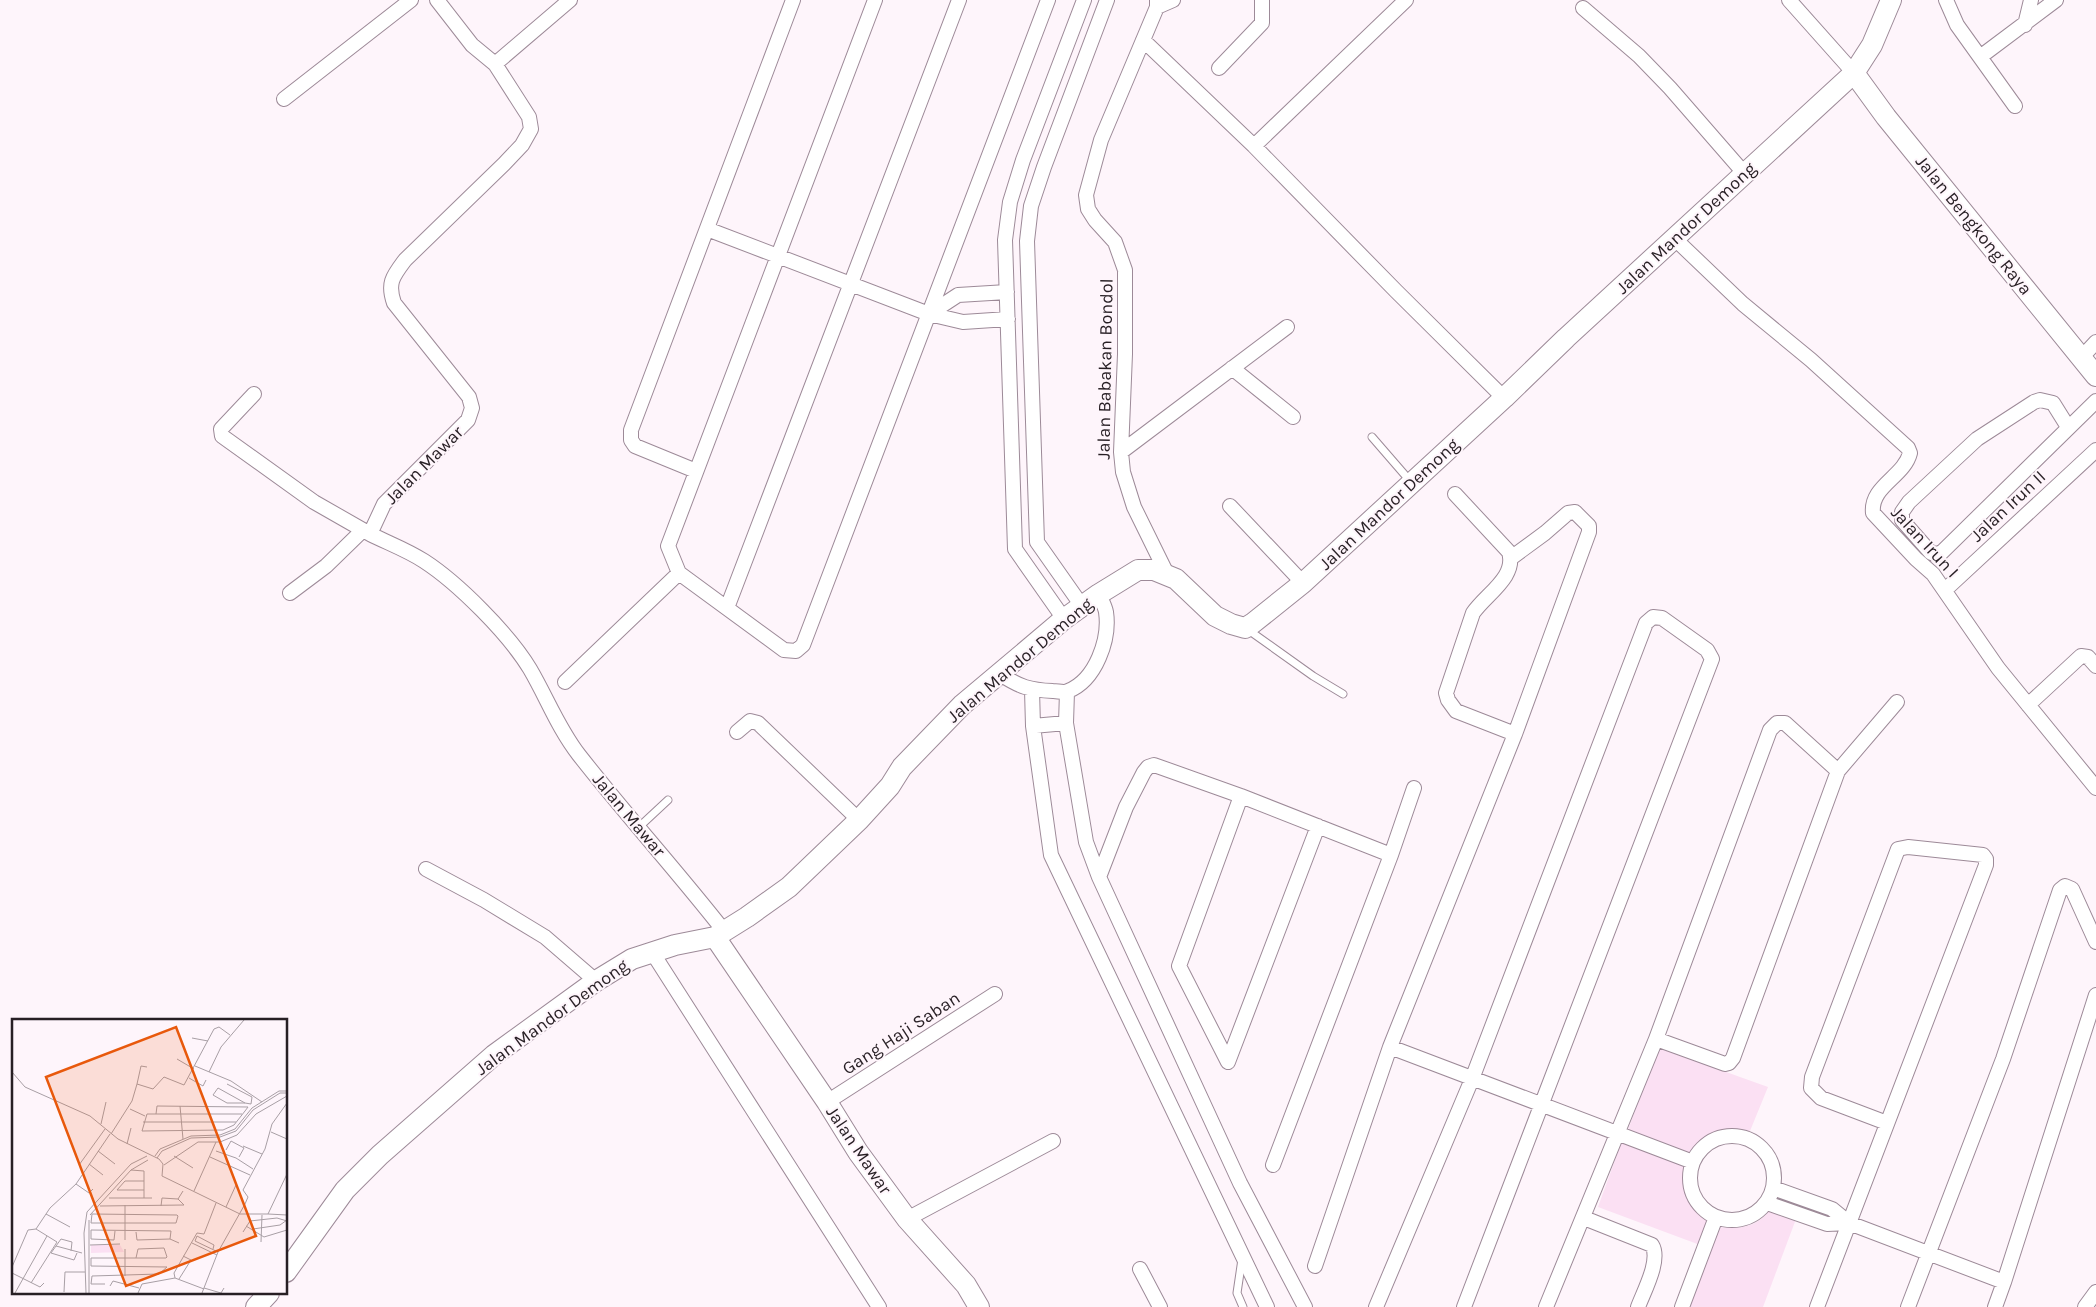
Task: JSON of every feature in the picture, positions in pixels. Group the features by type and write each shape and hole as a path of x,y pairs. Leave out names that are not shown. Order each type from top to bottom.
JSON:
{"main road":[{"name":"Jalan Mandor Demong","path":"288,1269 344,1190 380,1155 494,1055 596,981 632,959 719,934 748,918 789,886 859,820 890,786 902,767 962,705 1064,619 1099,594 1138,570 1154,570 1167,574 1184,586 1215,616 1245,628 1253,623 1303,583 1854,73 1872,45 1891,0"},
{"name":"Jalan Bengkong Raya","path":"1854,73 1886,117 2096,376"},
{"name":"Jalan Mawar","path":"719,934 858,1152 907,1218 966,1285 979,1307"},
{"path":"256,1307 268,1294"}],"street":[{"path":"284,99 411,0"},
{"name":"Jalan Mawar","path":"437,0 472,45 495,64 529,117 531,129 522,145 504,164 405,260 394,275 389,287 394,303 469,397 472,408 468,420 384,504 366,532 424,560 445,576 504,634 530,670 563,733 578,754 686,882 719,934"},
{"path":"495,64 570,0"},
{"path":"696,471 635,446 631,440 631,430 793,0"},
{"path":"875,0 668,546 679,573 784,650 796,652 803,645 1048,0"},
{"path":"727,608 959,0"},
{"path":"1064,619 1015,549 1005,240 1010,202 1023,160 1084,0"},
{"path":"1082,606 1037,542 1027,241 1031,206 1041,175 1107,0"},
{"path":"1157,3 1173,0"},
{"path":"1219,68 1262,22 1262,0"},
{"path":"1254,146 1406,0"},
{"path":"1790,0 1854,73"},
{"path":"1946,0 1957,25 2014,106"},
{"path":"2025,25 2031,0"},
{"path":"1980,57 2056,0"},
{"name":"Jalan Babakan Bondol","path":"1157,3 1102,140 1086,195 1088,209 1095,220 1115,242 1125,270 1125,354 1121,452 1123,472 1129,493 1167,574"},
{"path":"1583,8 1638,56 1670,88 1744,173"},
{"path":"1143,40 1254,146 1504,398"},
{"path":"1062,57 1082,65"},
{"path":"707,229 929,314 963,322 1008,319"},
{"name":"Jalan Irun I","path":"1675,239 1743,304 1810,360 1908,448 1910,453 1905,464 1875,498 1872,506 1873,513 1916,559 1933,574 1998,668 2096,788"},
{"path":"929,314 958,295 1007,292"},
{"path":"1121,452 1287,328"},
{"path":"2082,357 2096,342"},
{"path":"1232,368 1293,417"},
{"path":"254,394 221,429 222,436 314,502 366,532 290,593"},
{"path":"2068,427 2053,403 2040,400 2034,402 1977,438 1909,502 1902,512 1902,520 1931,553 1940,554 2096,401"},
{"name":"Jalan Irun II","path":"1944,590 2096,450"},
{"path":"1455,494 1509,552 1511,558 1509,571 1505,578 1481,601 1473,613 1446,692 1448,700 1456,711 1515,734"},
{"path":"1230,506 1303,583"},
{"path":"1315,1266 1390,1047 1515,734 1589,532 1589,526 1575,512 1568,513 1511,558"},
{"path":"565,682 679,573"},
{"path":"1000,674 1019,686 1032,690 1067,692 1080,684 1092,668 1103,647 1106,611 1099,594"},
{"path":"1376,1307 1472,1078 1646,623 1653,617 1662,618 1707,650 1712,659 1464,1307"},
{"path":"2028,705 2081,656 2088,657 2096,666"},
{"path":"1032,690 1034,726 1051,855 1267,1307"},
{"path":"1067,692 1066,723 1086,842 1099,877 1240,1183 1305,1307"},
{"path":"1656,1039 1724,1064 1729,1063 1733,1058 1838,771 1898,702"},
{"path":"737,732 750,721 758,723 859,820"},
{"path":"1034,726 1066,723"},
{"path":"1546,1307 1656,1039 1770,730 1777,723 1785,723 1838,771"},
{"path":"1099,877 1126,807 1148,767 1154,765 1242,796 1391,855"},
{"path":"1273,1165 1391,855 1414,788"},
{"path":"1242,796 1179,966 1228,1062 1318,826"},
{"path":"1817,1307 1986,865 1986,859 1983,855 1908,847 1898,849 1812,1077 1811,1088 1821,1098 1887,1123"},
{"path":"426,869 484,900 545,937 596,981"},
{"path":"1908,1307 2003,1058 2060,890 2065,886 2072,889 2096,942"},
{"path":"652,952 879,1307"},
{"name":"Gang Haji Saban","path":"827,1102 995,994"},
{"path":"1995,1307 2096,995"},
{"path":"1390,1047 1616,1135 1693,1162"},
{"path":"1722,1137 1747,1138 1759,1145 1767,1154 1773,1166 1773,1188 1767,1203 1749,1216 1738,1220 1726,1220 1716,1217 1706,1211 1693,1194 1690,1173 1693,1162 1709,1142 1722,1137"},
{"path":"907,1218 1054,1142"},
{"path":"1773,1188 1832,1208 1849,1223 2004,1282"},
{"path":"1767,1203 1827,1224 1849,1223"},
{"path":"1682,1307 1716,1217"},
{"path":"1584,1218 1652,1245 1654,1248 1655,1262 1638,1307"},
{"path":"1140,1269 1160,1307"},
{"path":"2085,1307 2096,1292"}],"lane":[{"path":"1372,437 1411,482"},
{"path":"1245,628 1294,663 1343,694"},
{"path":"639,827 668,800"},
{"path":"1243,1256 1237,1293 1243,1307"}],"shaded area":[{"path":"1659,1048 1768,1087 1750,1131 1732,1131 1716,1134 1703,1141 1691,1155 1627,1132"},
{"path":"1622,1141 1686,1166 1686,1183 1689,1196 1697,1207 1710,1219 1700,1245 1598,1207"},
{"path":"1770,1210 1799,1211 1763,1307 1688,1307 1718,1227 1733,1228 1747,1226 1759,1221"}]}
